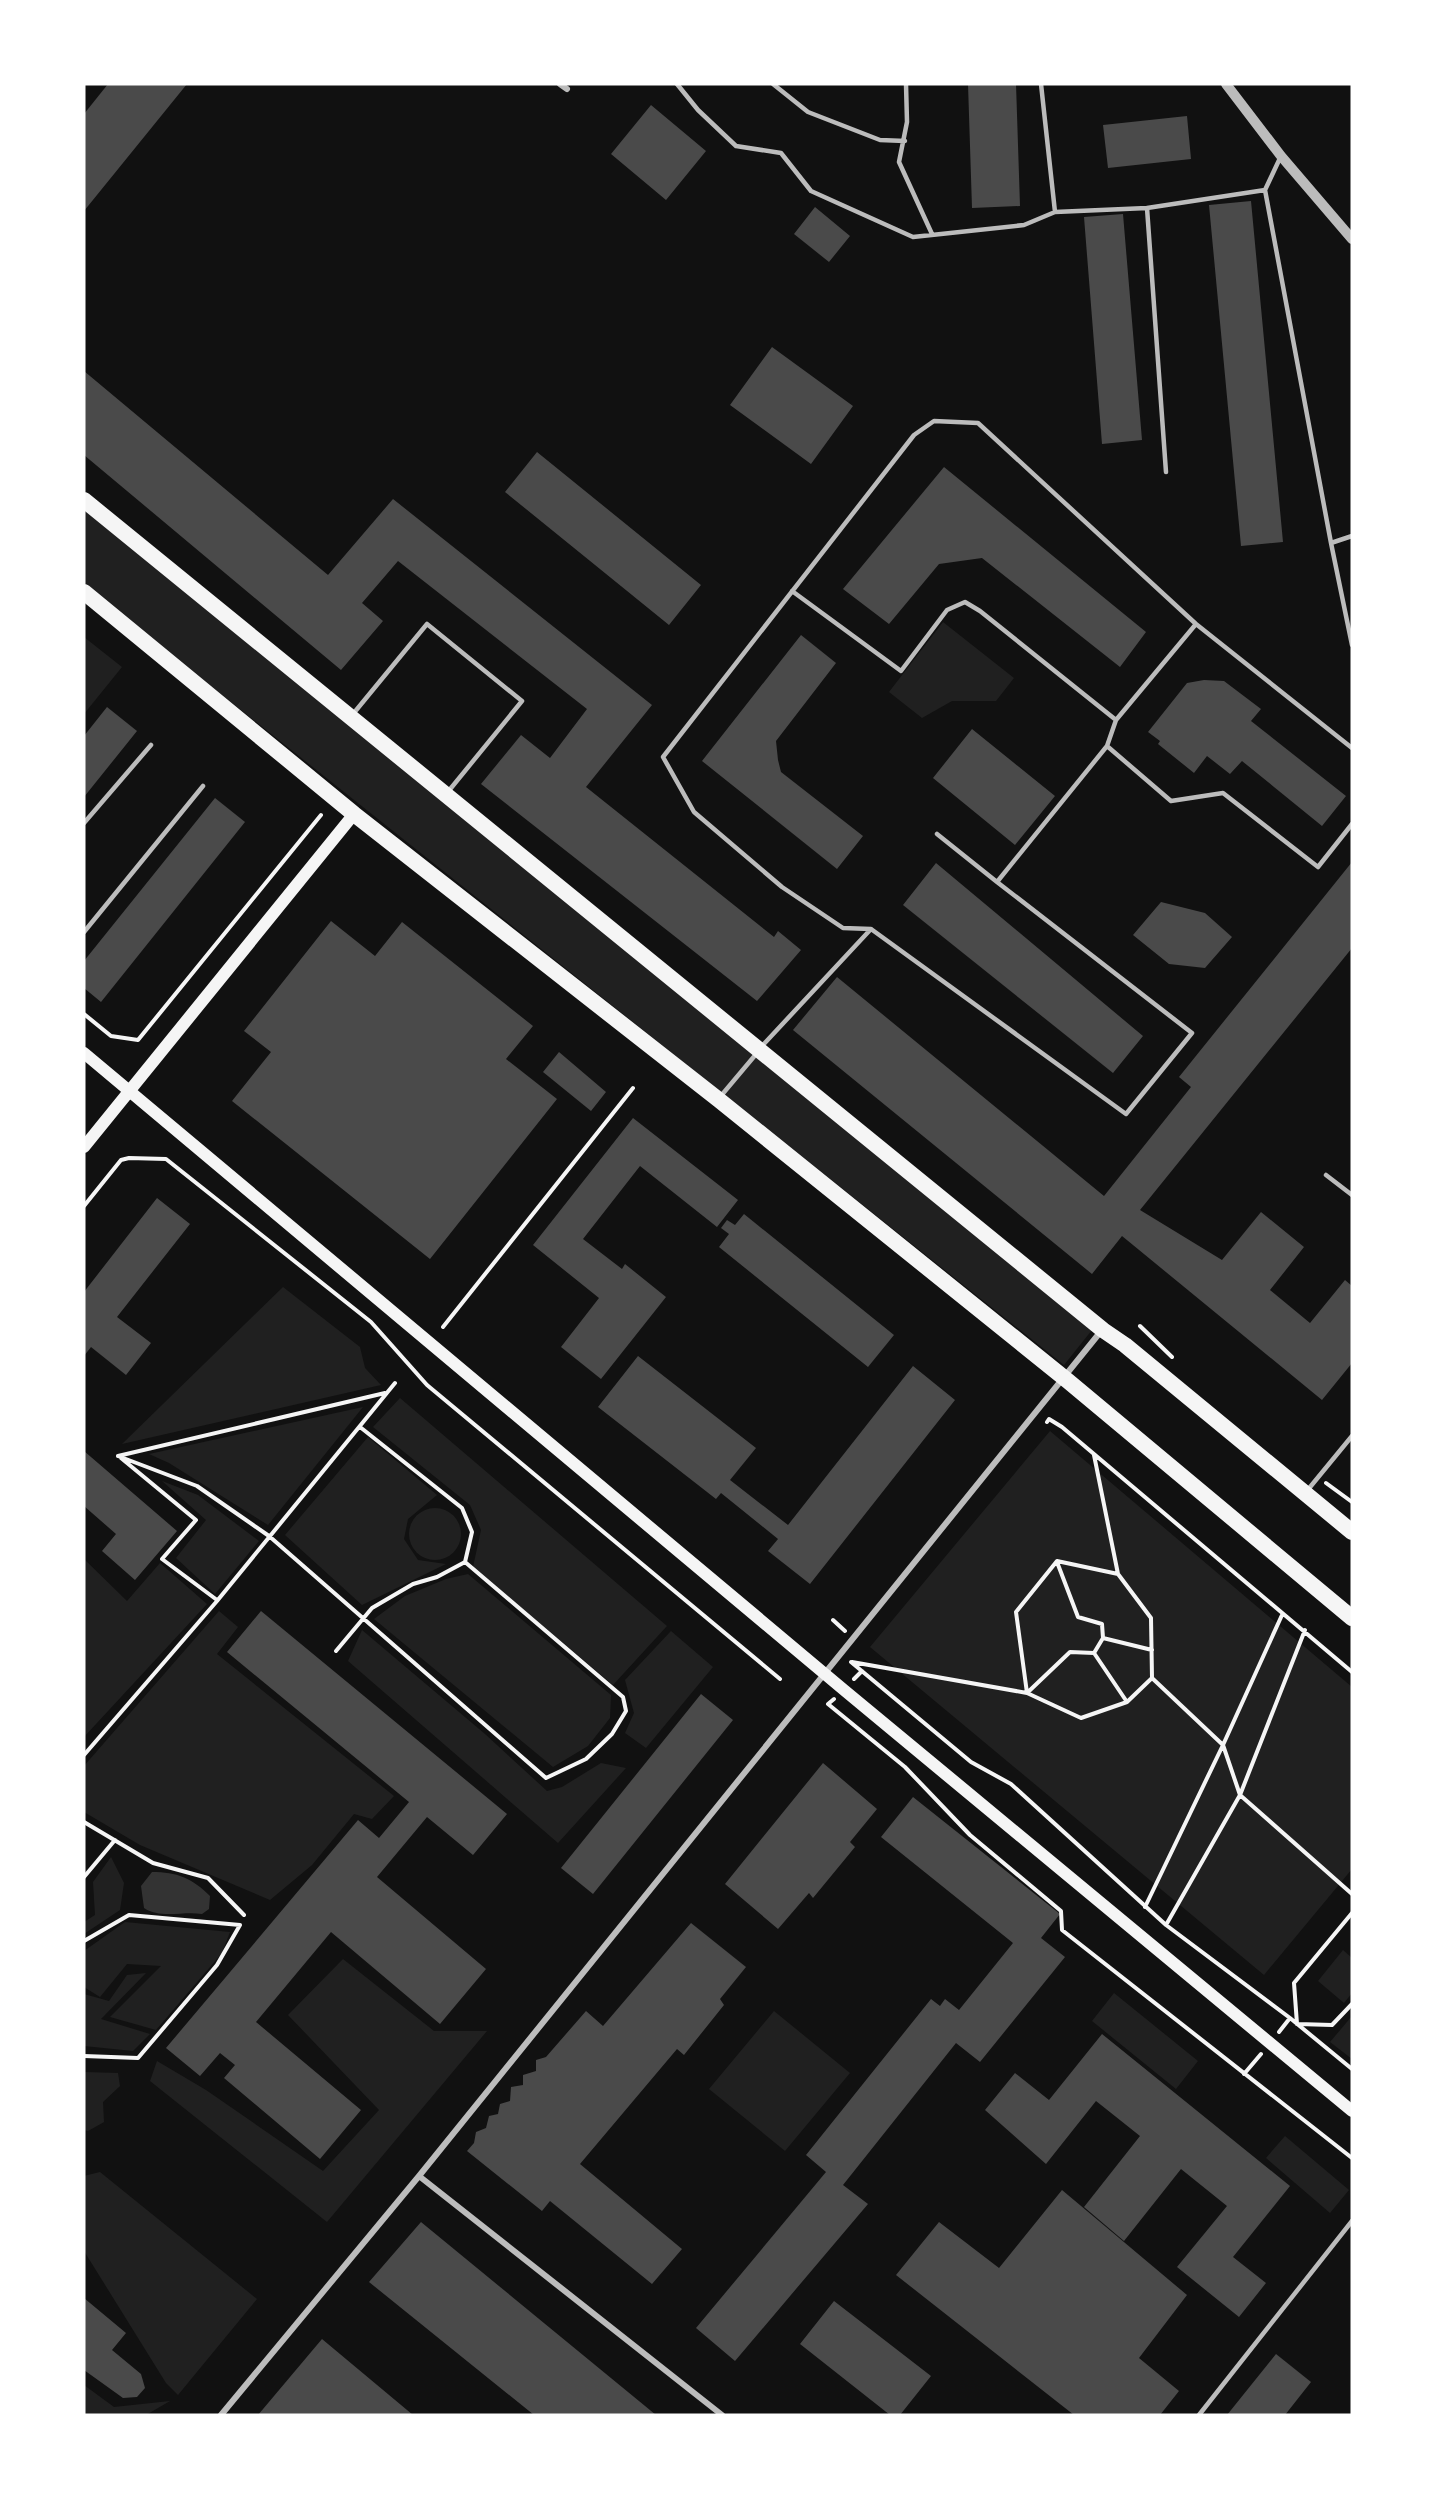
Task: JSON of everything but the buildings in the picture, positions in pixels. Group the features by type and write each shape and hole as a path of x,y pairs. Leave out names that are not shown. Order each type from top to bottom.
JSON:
{"highway":[{"path":"84,500 1352,1532"},
{"path":"84,592 354,814 719,1100 1063,1377 1352,1618"}],"main road":[{"path":"84,1147 354,814"},
{"path":"84,1053 824,1673 1352,2111"}],"street":[{"path":"560,84 567,89"},
{"path":"1226,84 1281,156 1352,238"},
{"path":"221,2415 419,2175 1103,1330"},
{"path":"419,2175 722,2415"}],"lane":[{"path":"677,84 698,110 736,146 781,153 811,191 913,237 1024,225 1055,212 1147,208 1265,190"},
{"path":"773,84 808,112 880,140 905,141"},
{"path":"906,84 905,141 899,162 932,234"},
{"path":"1041,84 1055,212"},
{"path":"1281,156 1265,190 1352,645"},
{"path":"1147,208 1166,472"},
{"path":"937,834 1192,1033 1126,1113 871,929 843,928 782,887 694,812 663,757 914,435 934,420 978,423 1196,624 1352,748"},
{"path":"1331,543 1352,536"},
{"path":"792,591 901,671 947,610 965,602 980,611 1116,720"},
{"path":"351,717 427,624 522,701 446,795"},
{"path":"997,882 1107,746 1116,720 1196,624"},
{"path":"84,824 151,745"},
{"path":"1107,746 1171,801 1223,793 1318,867 1352,824"},
{"path":"84,932 203,786"},
{"path":"719,1100 759,1050 871,929"},
{"path":"1326,1175 1352,1196"},
{"path":"1304,1494 1352,1436"},
{"path":"1200,2415 1352,2221"}],"path":[{"path":"84,1014 111,1036 138,1040 321,815"},
{"path":"443,1327 633,1088"},
{"path":"84,1206 121,1160 129,1158 166,1159 371,1322 427,1386 780,1679"},
{"path":"84,1755 217,1601 395,1383"},
{"path":"118,1456 386,1393"},
{"path":"1049,1419 1094,1454 1282,1615 1305,1630 1352,1672"},
{"path":"336,1650 372,1608 398,1591 437,1577 465,1562 472,1532 462,1508 360,1426"},
{"path":"1094,1454 1118,1574 1151,1618 1152,1678 1127,1702 1081,1718 1027,1693 851,1662 971,1762 1011,1784 1166,1925 1297,2024 1352,2069"},
{"path":"118,1456 197,1486 269,1536 546,1778 586,1759 612,1734 626,1711 623,1697 465,1562"},
{"path":"118,1456 196,1520 162,1559 217,1601"},
{"path":"1057,1561 1118,1574"},
{"path":"1057,1561 1078,1617 1101,1624 1103,1638 1094,1653"},
{"path":"1027,1693 1016,1612 1057,1561"},
{"path":"1145,1907 1223,1745 1282,1615"},
{"path":"1166,1925 1240,1795 1305,1630"},
{"path":"1103,1638 1152,1650"},
{"path":"1027,1693 1070,1652 1094,1653"},
{"path":"1094,1653 1127,1702"},
{"path":"1152,1678 1223,1745 1240,1795 1352,1894"},
{"path":"828,1704 905,1767 970,1835 1061,1911 1062,1930 1352,2158"},
{"path":"84,1822 153,1863 208,1878 244,1915"},
{"path":"84,1877 115,1840"},
{"path":"1297,2024 1294,1983 1352,1912"},
{"path":"84,1941 129,1915 240,1925 217,1965 138,2058 84,2056"},
{"path":"1297,2024 1332,2025 1352,2004"}],"shaded area":[{"path":"84,502 1092,1330 1064,1365 84,585"},
{"path":"943,622 1014,678 996,701 952,701 922,718 889,692"},
{"path":"84,637 122,667 84,714"},
{"path":"283,1287 360,1347 365,1368 381,1385 122,1444"},
{"path":"400,1398 667,1626 613,1685 473,1567 481,1530 470,1505 373,1427"},
{"path":"363,1407 268,1525 169,1463 149,1454"},
{"path":"1050,1431 1352,1687 1352,1869 1264,1975 870,1647"},
{"path":"368,1437 437,1495 408,1519 404,1539 418,1560 446,1564 362,1605 285,1535"},
{"path":"162,1481 198,1495 259,1541 215,1594 176,1558 206,1520"},
{"path":"430,1508 440,1508 454,1515 461,1534 454,1553 440,1560 430,1560 420,1556 413,1549 409,1539 409,1529 413,1519 420,1512"},
{"path":"84,1559 127,1601 160,1563 207,1604 84,1737"},
{"path":"468,1574 611,1695 610,1718 588,1746 553,1767 374,1619 405,1596 446,1579"},
{"path":"219,1611 238,1627 217,1654 394,1796 372,1819 354,1814 312,1865 270,1900 140,1845 84,1812 84,1766"},
{"path":"362,1630 485,1734 547,1791 562,1787 601,1763 626,1768 558,1843 348,1661"},
{"path":"671,1631 713,1667 646,1748 625,1733 634,1713 625,1680"},
{"path":"111,1857 124,1883 120,1910 84,1934 84,1922 95,1915 93,1882"},
{"path":"152,1872 184,1877 197,1885 210,1896 209,1909 202,1914 164,1914 144,1908 141,1886"},
{"path":"125,1922 230,1932 222,1953 156,2030 110,2017 161,1966 127,1964 100,1997 84,1987 84,1951"},
{"path":"1343,1950 1352,1958 1352,1993 1344,2003 1318,1981"},
{"path":"343,1959 434,2031 487,2031 327,2222 150,2081 157,2061 206,2090 323,2171 379,2110 288,2015"},
{"path":"146,1973 101,2019 150,2034 133,2051 84,2046 84,1994 109,2001 127,1975"},
{"path":"1114,1993 1198,2061 1176,2089 1092,2021"},
{"path":"774,2011 850,2073 785,2151 709,2089"},
{"path":"1352,2016 1352,2059 1330,2042"},
{"path":"84,2072 118,2073 120,2086 103,2102 104,2122 88,2131 84,2130"},
{"path":"1285,2136 1349,2190 1330,2213 1266,2158"},
{"path":"100,2172 257,2299 178,2395 166,2383 84,2251 84,2176"},
{"path":"84,2385 114,2407 170,2401 146,2415 84,2415"}]}
